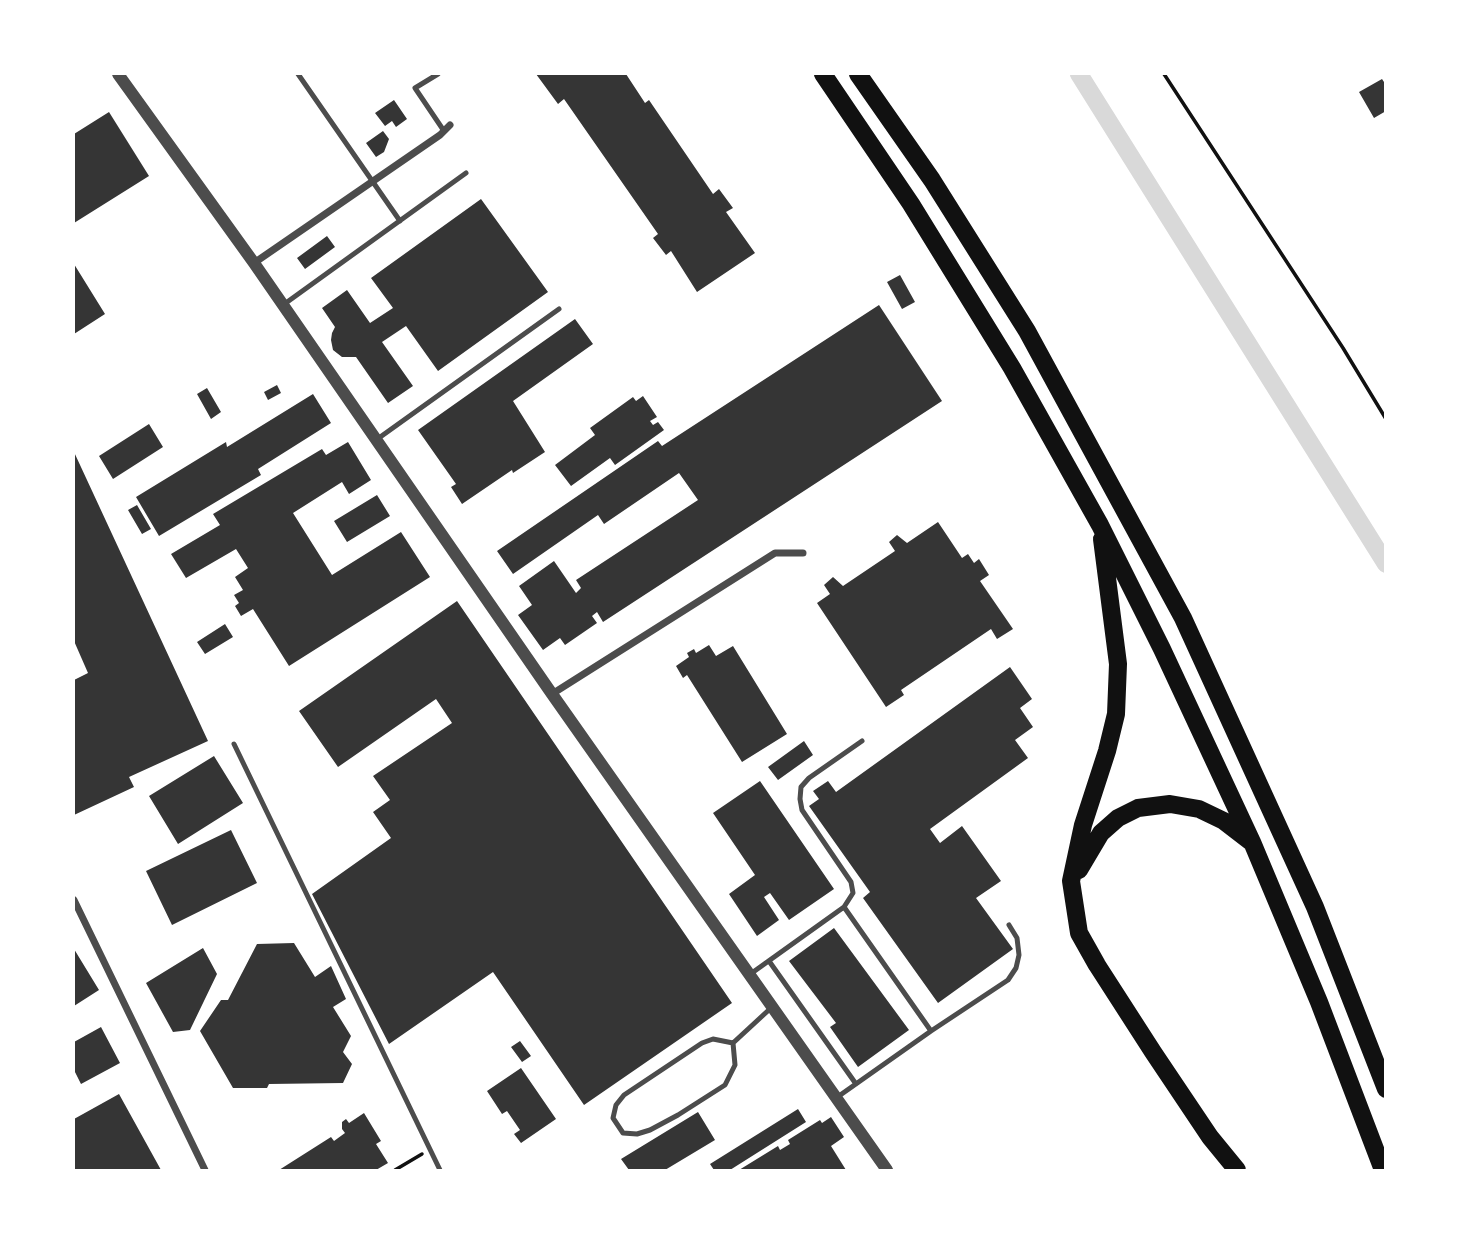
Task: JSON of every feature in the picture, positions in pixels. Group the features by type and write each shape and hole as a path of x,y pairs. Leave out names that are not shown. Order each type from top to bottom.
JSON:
{"highway":[{"path":"823,74 911,204 1012,368 1100,525 1162,649 1252,842 1324,1014 1383,1171"},
{"path":"859,74 932,180 1027,331 1183,618 1315,907 1385,1089"},
{"path":"1100,525 1118,664 1116,713 1107,751 1083,825 1071,881 1079,933 1153,1052 1237,1171"},
{"path":"1071,881 1101,833 1118,818 1138,808 1170,804 1199,809 1224,821 1252,842"}],"street":[{"path":"118,74 254,263 887,1171"},
{"path":"254,263 447,128"},
{"path":"552,694 775,553 803,553"},
{"path":"74,900 205,1171"}],"lane":[{"path":"298,74 400,221"},
{"path":"438,74 415,88 447,128"},
{"path":"283,305 466,173"},
{"path":"376,440 559,309"},
{"path":"749,975 844,907 853,893 851,882 802,810 800,799 802,787 809,778 862,741"},
{"path":"234,744 440,1171"},
{"path":"844,907 931,1031"},
{"path":"836,1098 1008,980 1016,968 1019,955 1017,938 1009,925"},
{"path":"769,961 856,1084"},
{"path":"733,1043 772,1007"},
{"path":"713,1039 733,1043 735,1065 725,1085 650,1130 637,1134 622,1133 613,1118 616,1105 624,1095 702,1043 713,1039"}],"path":[{"path":"1164,74 1343,348 1385,419"},
{"path":"395,1171 430,1150"}],"building":[{"path":"536,74 626,74 645,103 649,100 713,194 719,189 733,208 726,212 755,253 697,292 671,251 666,255 653,238 658,234 564,99 558,104"},
{"path":"1382,79 1386,85 1386,111 1374,118 1359,92"},
{"path":"394,100 407,119 396,127 392,121 385,126 375,113"},
{"path":"109,112 149,176 74,223 74,134"},
{"path":"383,131 389,139 384,152 376,157 366,143"},
{"path":"481,199 548,292 438,371 406,326 382,342 413,386 388,403 356,357 342,357 333,350 331,340 335,327 322,308 347,290 370,323 393,308 371,278"},
{"path":"327,236 335,247 305,269 297,258"},
{"path":"74,264 105,314 74,334"},
{"path":"900,275 915,302 902,309 887,282"},
{"path":"879,305 942,401 603,622 597,612 592,616 597,623 565,645 560,638 543,650 518,615 532,605 519,586 554,561 576,593 581,588 576,580 698,500 679,473 604,524 598,515 513,574 497,551 658,441 662,446"},
{"path":"575,319 593,344 513,401 545,452 513,473 512,470 462,504 451,487 456,484 418,430"},
{"path":"277,385 281,393 268,400 264,392"},
{"path":"207,388 221,412 211,419 197,394"},
{"path":"313,394 331,423 258,469 261,475 159,536 136,497 226,442 227,447"},
{"path":"643,396 657,417 650,421 653,425 658,422 664,430 615,465 610,458 571,486 555,465 595,435 590,428 633,397 636,401"},
{"path":"149,424 163,447 113,479 99,456"},
{"path":"348,442 371,480 349,494 342,482 293,513 332,575 401,532 430,577 289,666 253,609 241,616 235,606 239,603 234,595 243,590 235,577 248,568 236,549 186,578 171,554 220,525 213,514 322,449 326,455"},
{"path":"74,452 208,741 129,777 134,787 74,815 74,680 88,673 74,641"},
{"path":"377,495 390,516 347,542 334,521"},
{"path":"137,505 151,529 142,534 128,510"},
{"path":"938,522 962,558 968,554 974,563 979,559 989,575 980,581 1013,629 997,639 991,629 901,690 904,695 886,707 817,603 830,594 824,585 833,577 843,586 895,551 889,542 897,535 907,543"},
{"path":"457,601 732,1003 584,1105 493,972 389,1044 312,894 391,838 373,812 390,800 373,776 452,723 436,699 338,767 299,711"},
{"path":"225,624 233,637 205,654 197,642"},
{"path":"709,645 716,656 733,646 787,734 742,762 687,675 683,678 676,666 689,657 687,653 694,649 696,653"},
{"path":"1010,667 1032,699 1020,708 1033,727 1015,740 1028,758 930,829 940,843 962,826 1001,881 976,898 1013,949 938,1003 863,898 870,892 809,806 819,799 813,791 828,781 836,792"},
{"path":"804,741 813,755 778,780 768,767"},
{"path":"214,756 243,803 178,844 149,796"},
{"path":"760,781 834,889 789,920 770,893 764,897 779,920 757,936 729,894 755,875 713,813"},
{"path":"231,830 257,883 172,925 146,871"},
{"path":"834,928 909,1030 858,1067 830,1027 836,1023 789,961"},
{"path":"294,943 315,977 331,966 346,999 333,1007 351,1036 343,1052 352,1064 343,1083 269,1084 267,1088 233,1088 200,1031 221,1000 228,1000 257,944"},
{"path":"203,948 217,974 190,1030 173,1032 146,983"},
{"path":"74,949 99,990 74,1006"},
{"path":"101,1027 120,1063 81,1084 74,1070 74,1042"},
{"path":"520,1041 531,1056 522,1062 511,1047"},
{"path":"521,1068 556,1119 521,1143 514,1134 520,1130 507,1111 502,1114 487,1091"},
{"path":"119,1094 161,1170 74,1170 74,1119"},
{"path":"798,1109 806,1122 730,1170 714,1170 710,1164"},
{"path":"698,1112 715,1140 665,1170 629,1170 621,1159"},
{"path":"364,1113 381,1141 376,1144 388,1163 376,1170 279,1170 331,1137 334,1141 345,1133 342,1122 346,1119 349,1123"},
{"path":"831,1117 844,1137 831,1146 846,1170 739,1170 778,1146 780,1150 790,1144 788,1140 820,1120 822,1123"}],"waterway":[{"path":"1079,74 1386,564"}]}
